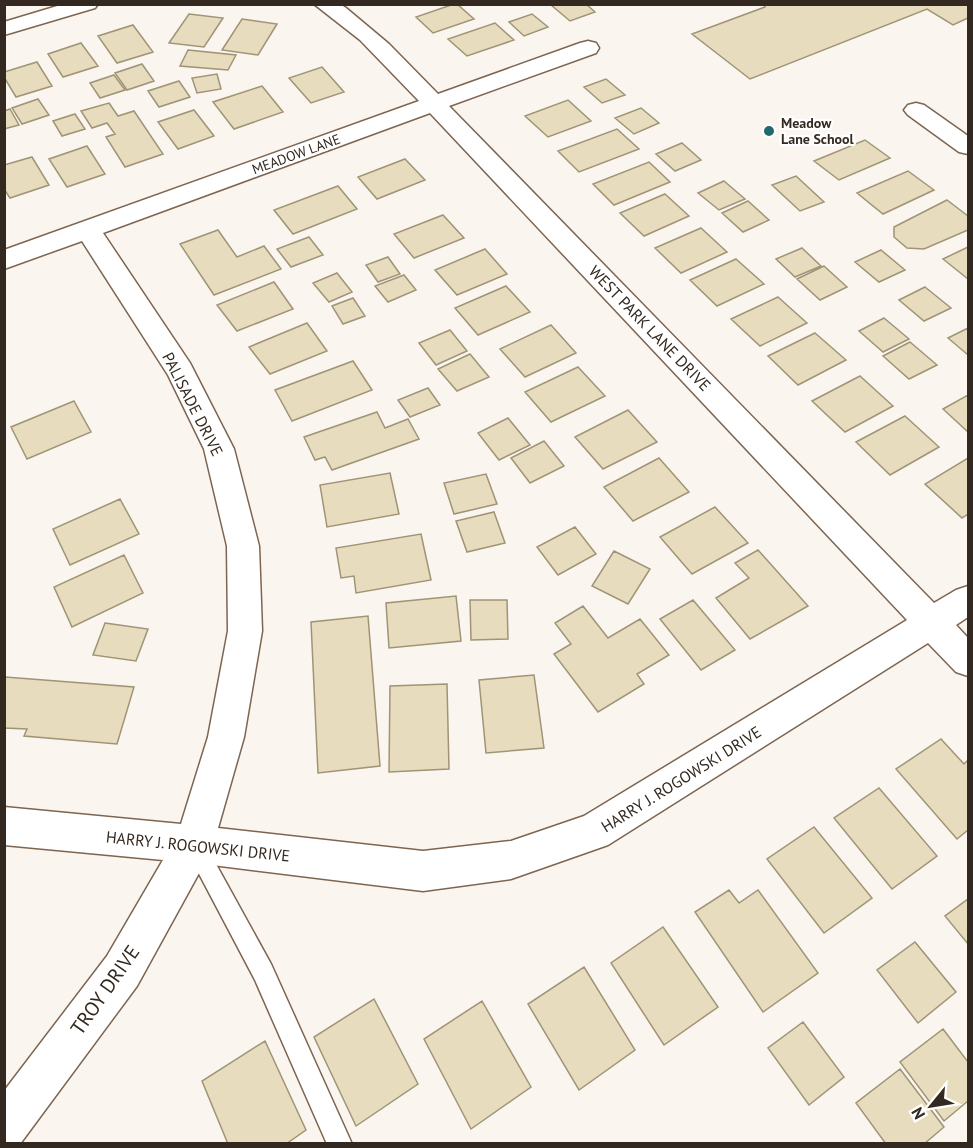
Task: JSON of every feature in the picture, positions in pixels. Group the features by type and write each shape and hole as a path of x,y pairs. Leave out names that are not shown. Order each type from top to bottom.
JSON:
{"street":[{"path":"4,29 88,4"},
{"name":"WEST PARK LANE DRIVE","path":"324,4 345,17 364,34 434,103 969,660"},
{"name":"MEADOW LANE","path":"4,260 588,48"},
{"path":"916,110 969,147"},
{"name":"PALISADE DRIVE","path":"88,230 180,371 219,449 243,546 245,631 226,737 194,844"},
{"name":"HARRY J. ROGOWSKI DRIVE","path":"4,826 194,844 423,871 511,860 594,832 969,600"},
{"name":"TROY DRIVE","path":"4,1128 123,971 194,844"}],"lane":[{"path":"194,844 263,972 340,1143"}],"building":[{"path":"454,4 474,19 433,33 416,17"},
{"path":"586,4 595,12 570,21 551,5"},
{"path":"762,4 968,4 968,18 953,25 927,9 750,79 692,34 765,7"},
{"path":"189,14 223,18 204,47 169,43"},
{"path":"532,14 548,27 524,36 509,22"},
{"path":"242,19 277,24 258,55 222,50"},
{"path":"495,23 514,40 467,56 448,39"},
{"path":"133,25 153,52 117,63 98,36"},
{"path":"81,43 98,66 63,77 48,54"},
{"path":"188,50 236,55 228,70 180,66"},
{"path":"37,62 52,86 16,97 4,77 4,72"},
{"path":"142,64 154,81 127,90 115,73"},
{"path":"322,67 344,92 311,103 289,78"},
{"path":"217,74 221,89 197,93 192,78"},
{"path":"114,75 125,90 100,98 90,83"},
{"path":"606,79 625,95 602,103 584,87"},
{"path":"179,81 190,97 159,107 148,91"},
{"path":"262,86 283,112 234,129 213,102"},
{"path":"38,99 49,115 22,124 12,108"},
{"path":"568,100 591,121 548,137 525,116"},
{"path":"109,103 118,116 134,111 163,154 125,167 106,137 115,134 107,123 92,128 81,111"},
{"path":"641,108 659,123 634,134 615,118"},
{"path":"10,109 19,125 4,129 4,111"},
{"path":"194,110 214,136 178,149 158,122"},
{"path":"75,114 85,129 62,136 53,121"},
{"path":"617,129 639,149 579,172 558,151"},
{"path":"865,140 890,158 839,180 814,161"},
{"path":"682,143 701,160 675,171 656,154"},
{"path":"87,146 105,174 67,187 49,159"},
{"path":"32,157 49,185 10,198 4,189 4,165"},
{"path":"405,159 425,180 377,199 358,177"},
{"path":"649,162 670,182 614,205 593,184"},
{"path":"908,171 934,190 883,214 857,193"},
{"path":"796,176 824,202 800,211 772,185"},
{"path":"724,181 745,199 719,210 698,193"},
{"path":"338,186 357,209 293,234 274,210"},
{"path":"665,194 689,216 644,236 620,213"},
{"path":"947,200 968,216 968,230 924,249 907,248 894,237 894,227"},
{"path":"748,201 769,220 743,232 722,213"},
{"path":"443,215 464,238 414,258 394,234"},
{"path":"701,228 727,252 681,273 655,248"},
{"path":"218,230 237,257 264,246 281,269 214,295 180,244"},
{"path":"309,237 323,255 291,267 277,249"},
{"path":"968,247 968,279 943,259"},
{"path":"802,248 821,266 795,277 776,259"},
{"path":"485,249 507,274 457,295 435,270"},
{"path":"881,250 905,270 879,282 855,262"},
{"path":"388,257 400,274 378,282 366,265"},
{"path":"736,259 764,284 717,306 690,280"},
{"path":"824,266 847,287 820,300 797,279"},
{"path":"337,273 352,292 329,302 313,283"},
{"path":"404,275 416,290 388,302 375,286"},
{"path":"274,282 293,309 237,331 217,305"},
{"path":"506,286 530,312 478,335 455,308"},
{"path":"925,287 951,308 924,321 899,300"},
{"path":"778,297 807,323 760,346 731,319"},
{"path":"353,298 365,316 343,324 332,306"},
{"path":"884,318 909,339 883,352 859,331"},
{"path":"307,323 327,351 270,374 249,347"},
{"path":"551,325 576,353 525,377 500,349"},
{"path":"968,328 968,355 948,338"},
{"path":"450,330 467,351 436,365 419,343"},
{"path":"815,333 846,360 798,385 768,356"},
{"path":"910,342 937,365 909,379 883,356"},
{"path":"470,354 489,377 457,391 438,369"},
{"path":"353,361 372,390 292,421 275,390"},
{"path":"578,367 605,396 551,422 525,392"},
{"path":"860,376 893,406 845,432 812,401"},
{"path":"428,388 440,405 410,417 398,400"},
{"path":"968,395 968,432 943,409"},
{"path":"74,401 91,432 27,459 11,427"},
{"path":"628,410 657,442 603,469 575,437"},
{"path":"377,412 385,428 408,419 419,439 332,470 325,457 315,460 304,437"},
{"path":"905,416 939,447 890,475 856,442"},
{"path":"508,418 530,445 499,460 478,433"},
{"path":"544,441 564,466 530,483 511,458"},
{"path":"659,458 689,492 633,521 604,487"},
{"path":"968,458 968,514 962,518 925,484"},
{"path":"390,473 399,514 327,527 320,485"},
{"path":"486,474 497,504 454,514 444,483"},
{"path":"120,499 139,534 70,565 53,529"},
{"path":"715,507 748,543 692,574 660,537"},
{"path":"494,512 505,543 467,552 456,521"},
{"path":"575,527 596,554 558,575 537,547"},
{"path":"421,534 431,580 356,593 354,576 341,578 336,548"},
{"path":"758,550 808,606 750,639 716,598 749,578 735,563"},
{"path":"614,551 650,569 628,604 592,586"},
{"path":"124,555 143,593 72,627 54,587"},
{"path":"456,596 461,641 389,648 386,603"},
{"path":"470,600 507,600 508,639 471,640"},
{"path":"693,600 735,650 701,670 660,619"},
{"path":"583,606 608,638 640,619 669,655 637,674 644,684 598,712 554,654 571,644 555,623"},
{"path":"368,616 380,766 318,773 311,622"},
{"path":"105,623 148,629 136,661 93,655"},
{"path":"534,675 544,748 486,753 479,680"},
{"path":"5,677 134,687 117,744 24,736 27,729 4,728"},
{"path":"447,684 449,769 389,772 390,686"},
{"path":"941,739 964,764 968,760 968,830 957,839 896,769"},
{"path":"879,788 937,856 892,889 834,818"},
{"path":"814,827 872,898 824,933 767,859"},
{"path":"729,890 739,903 758,890 818,973 763,1012 695,912"},
{"path":"968,899 968,944 945,916"},
{"path":"663,927 718,1007 664,1045 611,963"},
{"path":"915,942 956,992 918,1023 877,970"},
{"path":"584,967 635,1050 579,1090 528,1004"},
{"path":"374,999 418,1084 356,1126 314,1037"},
{"path":"482,1001 531,1087 471,1129 424,1039"},
{"path":"803,1022 844,1077 809,1105 768,1048"},
{"path":"943,1029 968,1062 968,1101 944,1121 900,1062"},
{"path":"265,1041 306,1130 286,1144 228,1144 202,1081"},
{"path":"900,1069 944,1127 924,1144 886,1144 856,1103"}],"place":[{"name":"Meadow Lane School","path":"769,131"}]}
